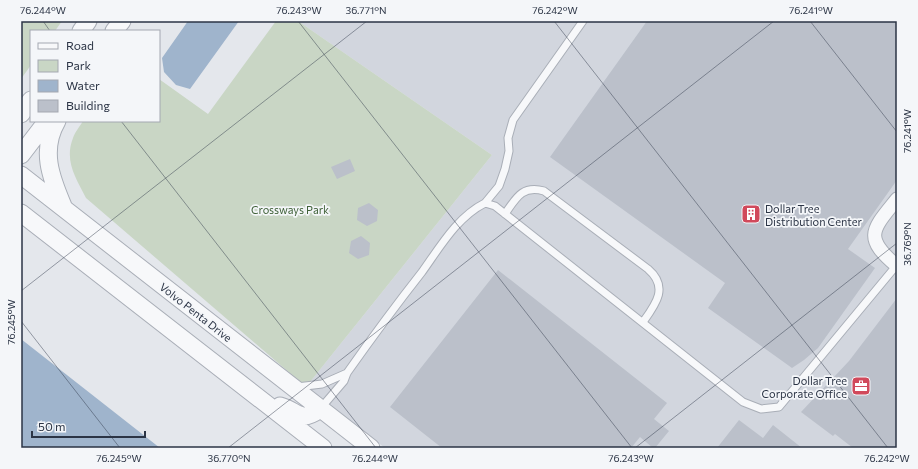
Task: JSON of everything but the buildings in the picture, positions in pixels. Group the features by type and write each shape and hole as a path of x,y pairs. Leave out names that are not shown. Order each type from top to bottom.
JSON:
{"street":[{"path":"81,30 88,21"},
{"path":"115,30 122,21"},
{"path":"123,30 128,21"},
{"path":"21,114 30,101"},
{"path":"21,155 46,122"},
{"path":"57,122 50,137 48,159 54,185 64,208"},
{"name":"Volvo Penta Drive","path":"21,175 371,448"},
{"path":"897,199 878,223 874,231 874,236 879,248 886,257 897,266"},
{"path":"21,213 323,448"},
{"path":"262,402 282,406 296,414 306,417 312,415 320,409"}],"lane":[{"path":"320,409 344,381 347,373 457,225 476,208 485,203 499,186 509,151 508,138 513,120 583,21"},
{"path":"505,214 516,198 525,191 535,188 544,191 648,269 655,276 659,285 659,295 655,304 642,322"},
{"path":"485,203 495,206 743,402 761,409 779,407 897,266"},
{"path":"291,387 322,384 347,373"}],"shaded area":[{"path":"298,21 897,21 897,448 385,448 306,387 492,155"}],"green space":[{"path":"21,21 62,21 56,30 30,30 30,66 21,79"},
{"name":"Crossways Park","path":"276,21 298,21 492,155 306,387 86,198 72,169 70,154 71,146 76,131 82,122 160,122 160,80 208,114"}],"water":[{"path":"188,21 239,21 190,89 176,85 164,72 162,58"},
{"path":"21,339 160,448 21,448"}],"place":[{"name":"Dollar Tree Distribution Center","path":"751,214"},
{"name":"Dollar Tree Corporate Office","path":"861,386"}]}
